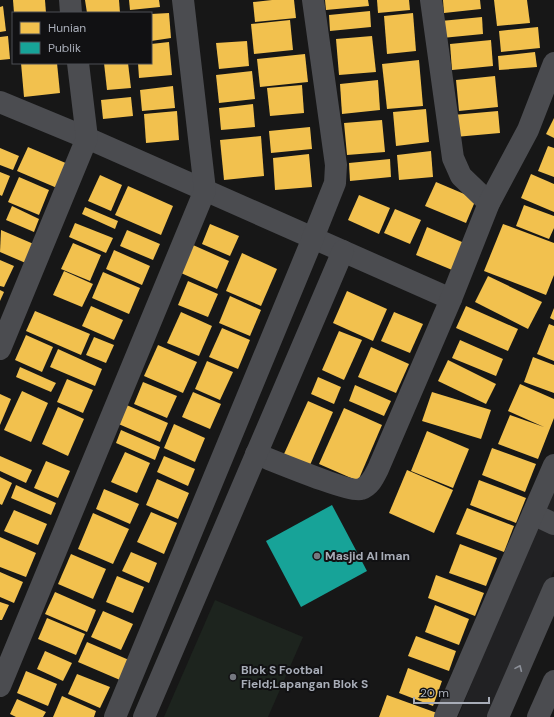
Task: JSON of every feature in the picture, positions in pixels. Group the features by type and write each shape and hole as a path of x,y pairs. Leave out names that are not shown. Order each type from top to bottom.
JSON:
{"street":[{"path":"70,0 71,12"},
{"path":"0,686 205,190 183,0"},
{"path":"115,717 313,238 334,183 336,165 313,0"},
{"path":"431,0 453,158 461,176 489,203"},
{"path":"256,454 344,487 360,490 370,484 378,469 451,299 489,203 528,130 554,63"},
{"path":"0,349 87,138 78,64"},
{"path":"0,102 87,138 451,299"},
{"path":"144,717 343,251"},
{"path":"445,717 554,466"},
{"path":"533,514 554,524"},
{"path":"498,717 554,588"},
{"path":"538,717 554,681"}],"shaded area":[{"path":"554,478 554,570 491,717 458,717"},
{"name":"Blok S Footbal Field;Lapangan Blok S","path":"215,600 303,637 268,717 164,717"}],"building: Hunian":[{"path":"13,0 45,0 46,12 14,12"},
{"path":"85,0 119,0 120,12 87,12"},
{"path":"129,0 159,0 160,7 130,10"},
{"path":"294,0 296,18 255,22 253,2"},
{"path":"325,0 368,0 369,6 326,10"},
{"path":"377,0 409,0 410,10 378,13"},
{"path":"443,0 480,0 481,9 444,13"},
{"path":"494,0 527,0 530,23 497,26"},
{"path":"3,6 6,31 0,32 0,7"},
{"path":"370,11 371,27 330,31 329,15"},
{"path":"169,13 171,38 152,41 152,14"},
{"path":"413,13 416,51 387,54 384,16"},
{"path":"482,17 483,34 442,38 441,21"},
{"path":"290,20 293,50 254,54 251,24"},
{"path":"538,27 540,48 501,52 499,31"},
{"path":"8,36 10,59 0,60 0,37"},
{"path":"372,36 376,72 339,75 336,39"},
{"path":"491,40 493,66 452,70 450,44"},
{"path":"247,41 249,66 219,69 216,43"},
{"path":"169,42 172,75 139,78 138,64 152,64 152,44"},
{"path":"535,52 537,67 499,70 498,56"},
{"path":"305,54 308,82 260,87 257,59"},
{"path":"419,60 423,106 387,109 382,64"},
{"path":"21,64 57,64 60,93 24,97"},
{"path":"104,64 128,64 131,88 107,90"},
{"path":"252,71 255,99 219,103 216,75"},
{"path":"495,76 498,107 459,111 456,80"},
{"path":"378,80 380,110 342,114 340,84"},
{"path":"302,85 304,113 270,116 267,88"},
{"path":"173,86 175,108 142,111 140,90"},
{"path":"131,97 133,116 103,119 101,100"},
{"path":"253,104 255,127 221,130 219,108"},
{"path":"426,109 429,142 396,146 393,112"},
{"path":"177,111 179,140 146,143 144,114"},
{"path":"498,111 500,133 455,137 453,115"},
{"path":"554,118 554,138 546,134"},
{"path":"382,120 385,152 347,155 344,123"},
{"path":"310,127 312,149 271,153 269,131"},
{"path":"261,136 264,176 224,180 220,140"},
{"path":"548,146 554,148 554,177 538,171"},
{"path":"28,147 68,164 57,188 17,171"},
{"path":"0,148 19,156 13,170 0,165"},
{"path":"431,151 433,177 399,180 397,155"},
{"path":"309,154 312,187 275,190 273,158"},
{"path":"390,159 391,177 350,181 349,163"},
{"path":"0,172 10,176 2,196 0,195"},
{"path":"531,174 554,184 554,212 521,198"},
{"path":"100,175 122,185 111,211 88,201"},
{"path":"19,177 49,190 39,215 8,202"},
{"path":"436,182 476,199 466,223 425,206"},
{"path":"128,186 173,206 161,235 115,215"},
{"path":"359,195 390,208 379,234 348,220"},
{"path":"524,205 554,216 554,228 549,239 516,226"},
{"path":"12,206 39,219 34,232 6,220"},
{"path":"85,207 118,221 115,229 82,214"},
{"path":"395,209 421,220 410,244 384,233"},
{"path":"75,223 113,238 106,253 69,237"},
{"path":"210,224 239,236 230,256 202,244"},
{"path":"503,224 554,243 554,275 546,295 484,271"},
{"path":"427,227 469,245 457,272 416,255"},
{"path":"1,230 36,245 28,264 0,252"},
{"path":"127,230 160,244 153,260 120,246"},
{"path":"73,243 101,255 90,281 61,269"},
{"path":"193,245 229,261 217,289 181,273"},
{"path":"114,250 150,266 142,285 106,269"},
{"path":"242,253 277,269 261,306 226,291"},
{"path":"0,260 14,266 4,287 0,286"},
{"path":"64,271 93,284 82,307 53,295"},
{"path":"103,272 140,288 129,314 92,298"},
{"path":"488,276 542,302 528,329 475,302"},
{"path":"188,281 218,294 208,317 178,305"},
{"path":"0,290 4,292 0,301"},
{"path":"347,291 387,309 373,341 333,323"},
{"path":"230,296 261,310 250,336 219,323"},
{"path":"91,306 123,320 114,340 82,326"},
{"path":"466,306 518,329 508,351 456,328"},
{"path":"554,308 554,320 550,318"},
{"path":"35,311 90,334 81,355 26,331"},
{"path":"181,312 212,326 199,356 167,343"},
{"path":"394,312 423,324 410,353 381,341"},
{"path":"549,324 554,326 554,361 537,354"},
{"path":"222,328 250,340 238,369 209,357"},
{"path":"339,331 362,340 344,380 322,370"},
{"path":"26,335 53,347 42,372 15,360"},
{"path":"94,337 114,345 106,363 86,355"},
{"path":"460,340 503,359 496,376 452,358"},
{"path":"158,345 197,362 183,393 144,376"},
{"path":"371,347 409,364 396,393 358,377"},
{"path":"58,349 102,369 95,386 50,367"},
{"path":"533,357 554,365 554,393 524,382"},
{"path":"448,360 496,384 486,404 438,381"},
{"path":"207,361 233,372 220,400 195,389"},
{"path":"20,367 56,383 51,392 16,377"},
{"path":"318,377 341,387 334,404 311,394"},
{"path":"67,379 93,390 83,413 57,402"},
{"path":"143,382 177,396 167,418 134,404"},
{"path":"520,384 554,399 554,418 538,459 498,444 510,415 544,427 508,411"},
{"path":"355,385 391,401 384,416 349,401"},
{"path":"22,391 48,403 31,442 4,430"},
{"path":"193,392 221,404 210,429 182,417"},
{"path":"432,392 491,410 481,439 422,421"},
{"path":"0,394 11,399 0,425"},
{"path":"308,401 333,412 310,465 284,454"},
{"path":"122,403 168,423 160,442 114,422"},
{"path":"58,407 84,419 68,456 42,444"},
{"path":"344,408 382,425 358,481 319,464"},
{"path":"174,424 205,438 195,462 164,448"},
{"path":"121,430 160,447 155,460 116,443"},
{"path":"427,431 469,449 453,488 411,471"},
{"path":"492,448 536,464 525,492 482,475"},
{"path":"125,452 150,463 137,493 111,482"},
{"path":"0,456 32,470 26,483 0,471"},
{"path":"164,456 195,469 188,486 157,472"},
{"path":"46,461 70,471 58,498 34,488"},
{"path":"407,470 453,490 434,533 389,513"},
{"path":"0,477 12,483 2,505 0,504"},
{"path":"157,479 189,493 178,519 146,505"},
{"path":"479,480 526,498 516,523 470,505"},
{"path":"16,485 56,503 51,515 11,498"},
{"path":"104,489 139,504 130,524 96,509"},
{"path":"467,508 514,526 504,552 456,534"},
{"path":"14,510 47,524 38,545 4,531"},
{"path":"151,512 177,523 164,554 137,542"},
{"path":"93,513 129,529 113,564 78,549"},
{"path":"0,537 36,553 26,577 0,567"},
{"path":"460,544 497,558 486,586 449,573"},
{"path":"131,552 157,563 149,583 122,571"},
{"path":"71,554 106,569 93,599 58,584"},
{"path":"0,572 23,582 14,603 0,597"},
{"path":"436,575 484,593 475,616 428,598"},
{"path":"117,576 144,587 133,613 106,602"},
{"path":"55,592 96,610 87,632 45,614"},
{"path":"0,602 9,605 2,620 0,620"},
{"path":"435,605 469,619 459,645 425,632"},
{"path":"103,611 133,624 121,650 91,637"},
{"path":"47,618 85,634 76,655 38,639"},
{"path":"416,636 456,651 449,671 408,656"},
{"path":"87,642 129,660 120,680 78,662"},
{"path":"45,651 72,663 63,681 37,669"},
{"path":"408,668 442,681 433,706 399,693"},
{"path":"26,671 57,684 48,706 17,693"},
{"path":"77,674 110,687 100,708 68,694"},
{"path":"387,695 437,713 435,717 379,717"},
{"path":"62,696 96,711 94,717 53,717"},
{"path":"17,699 46,712 43,717 16,717 10,714"}],"building: Publik":[{"name":"Masjid Al Iman","path":"332,505 367,571 301,607 266,541"}],"place":[{"name":"Masjid Al Iman","path":"317,556"},
{"name":"Blok S Footbal Field;Lapangan Blok S","path":"233,677"}]}
